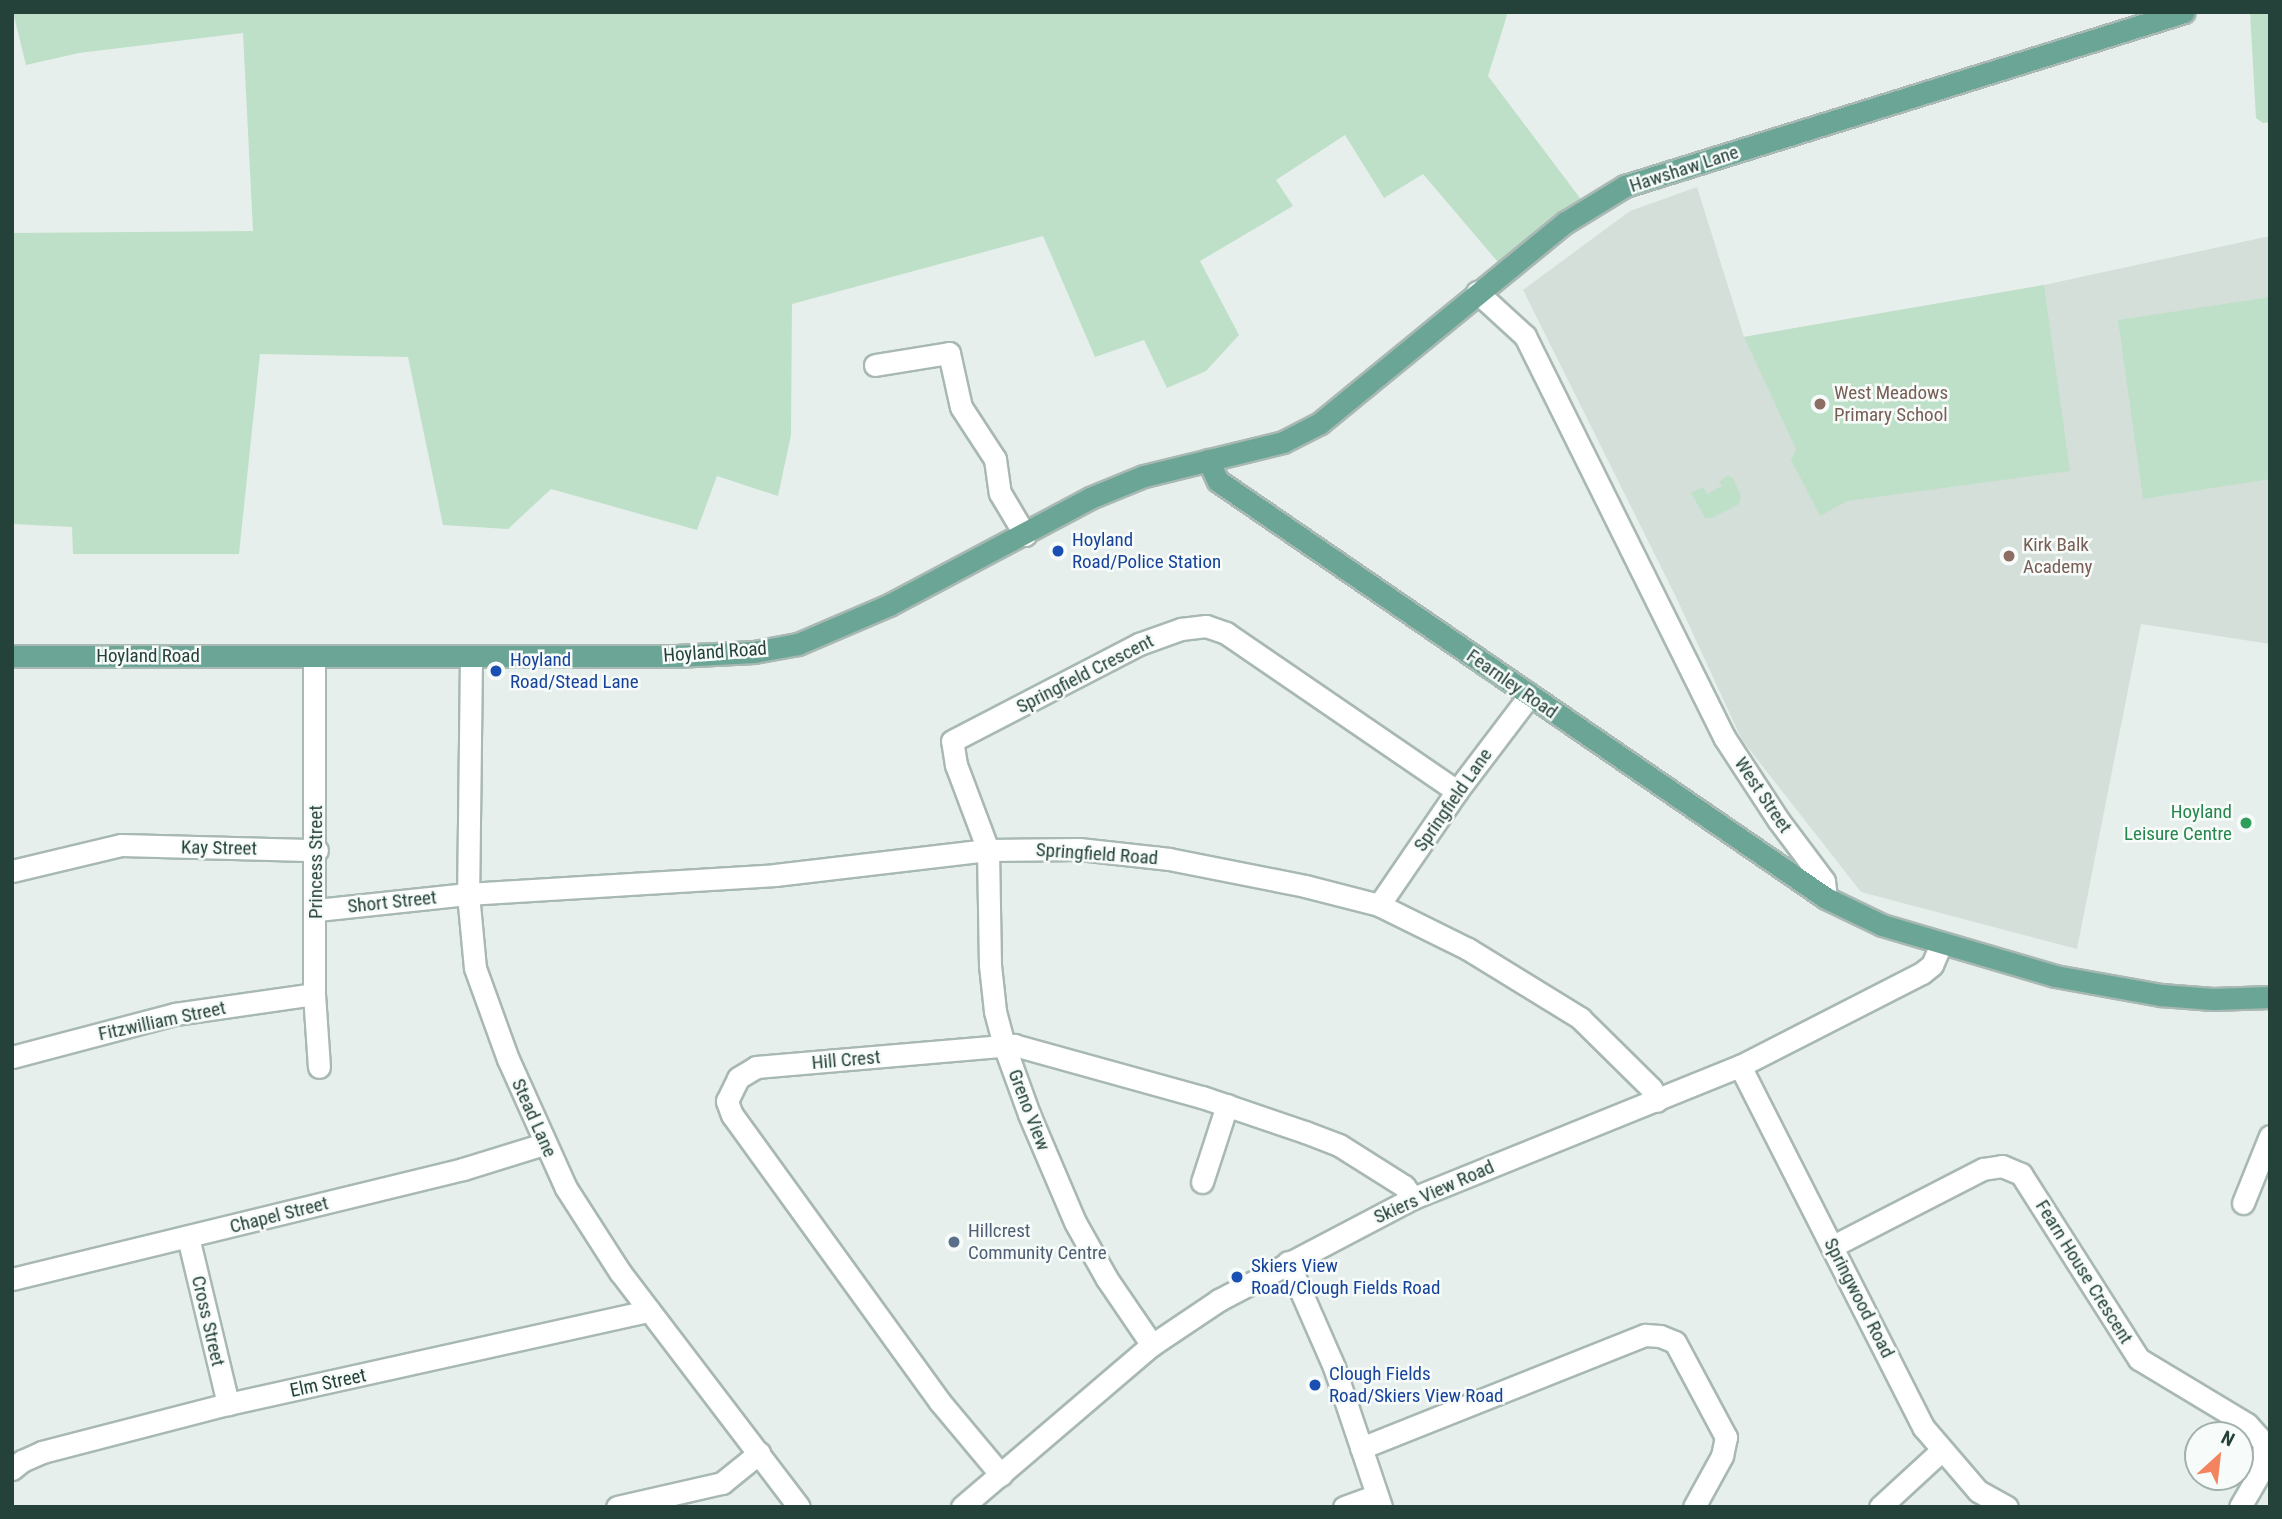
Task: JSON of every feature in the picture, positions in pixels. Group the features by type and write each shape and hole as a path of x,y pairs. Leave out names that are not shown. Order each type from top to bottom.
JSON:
{"main road":[{"name":"Hawshaw Lane","path":"1208,460 1283,442 1320,424 1477,292 1566,222 1625,186 2184,12"},
{"name":"Hoyland Road","path":"12,656 471,658 676,656 754,652 798,644 858,620 1025,536 1090,498 1144,476 1208,460"},
{"name":"Fearnley Road","path":"1208,460 1218,481 1826,898"},
{"path":"1826,898 1882,925 2055,976 2107,987 2213,999 2270,997"}],"street":[{"name":"West Street","path":"1477,292 1525,337 1724,737 1779,821 1824,881 1826,898"},
{"path":"875,365 949,353 961,407 995,460 1000,493 1025,536"},
{"name":"Springfield Crescent","path":"988,850 956,765 952,741 1139,644 1181,629 1206,626 1226,633 1457,791"},
{"name":"Princess Street","path":"314,656 317,850 314,994 319,1067"},
{"name":"Stead Lane","path":"471,658 468,894 475,968 508,1059 566,1188 649,1311 799,1507"},
{"name":"Springfield Lane","path":"1379,905 1457,791 1529,696"},
{"name":"Kay Street","path":"12,871 121,845 317,850"},
{"name":"Springfield Road","path":"468,894 775,875 988,850 1079,849 1169,859 1379,905 1468,949 1580,1018 1651,1088 1657,1101"},
{"name":"Greno View","path":"988,850 990,965 995,1011 1004,1045 1029,1114 1075,1222 1107,1279 1152,1345"},
{"name":"Short Street","path":"317,910 468,894"},
{"name":"Skiers View Road","path":"962,1507 1152,1345 1219,1300 1413,1198 1740,1066 1922,973 1932,965 1941,944"},
{"name":"Fitzwilliam Street","path":"12,1058 175,1014 314,994"},
{"name":"Hill Crest","path":"1001,1475 924,1380 732,1115 727,1101 738,1077 756,1067 1014,1045 1093,1064 1227,1105 1339,1146 1404,1185 1413,1198"},
{"name":"Springwood Road","path":"1740,1066 1924,1428 1978,1491 2007,1507"},
{"path":"1202,1182 1227,1105"},
{"path":"2242,1203 2270,1136"},
{"name":"Chapel Street","path":"12,1279 463,1169 544,1143"},
{"name":"Fearn House Crescent","path":"1833,1246 1983,1169 2002,1166 2021,1174 2138,1359 2247,1424 2264,1443 2262,1469 2240,1507"},
{"name":"Cross Street","path":"188,1237 228,1404"},
{"path":"1288,1262 1334,1367 1379,1501 1344,1507"},
{"name":"Elm Street","path":"12,1469 42,1452 228,1404 649,1311"},
{"path":"1362,1448 1645,1335 1660,1336 1675,1342 1726,1437 1722,1456 1694,1507"},
{"path":"1880,1507 1942,1450"},
{"path":"617,1507 722,1483 759,1453"}],"shaded area":[{"name":"Kirk Balk Academy","path":"1697,187 1744,337 2044,285 2270,236 2270,644 2141,624 2077,949 1861,892 1742,740 1676,597 1523,290 1630,211"}],"green space":[{"path":"13,12 1508,12 1488,76 1583,202 1503,268 1423,174 1384,198 1345,135 1276,180 1293,206 1200,261 1239,335 1206,371 1167,388 1144,340 1095,357 1043,236 792,304 791,435 778,496 717,476 697,530 551,489 508,529 443,525 408,357 260,354 239,554 73,554 72,527 12,524 12,233 253,231 243,33 79,53 26,65"},
{"path":"2250,12 2270,12 2270,122 2263,123 2256,118"},
{"path":"2044,285 2070,471 1847,501 1820,516 1791,460 1796,449 1744,337"},
{"path":"2270,297 2270,479 2143,499 2118,320"},
{"path":"1728,476 1733,478 1741,496 1739,504 1712,518 1705,518 1691,493 1703,487 1707,494 1722,486 1719,481"}],"place":[{"name":"West Meadows Primary School","path":"1820,404"},
{"name":"Hoyland Road/Police Station","path":"1058,551"},
{"name":"Kirk Balk Academy","path":"2009,556"},
{"name":"Hoyland Road/Stead Lane","path":"496,671"},
{"name":"Hoyland Leisure Centre","path":"2246,823"},
{"name":"Hillcrest Community Centre","path":"954,1242"},
{"name":"Skiers View Road/Clough Fields Road","path":"1237,1277"},
{"name":"Clough Fields Road/Skiers View Road","path":"1315,1385"}]}
